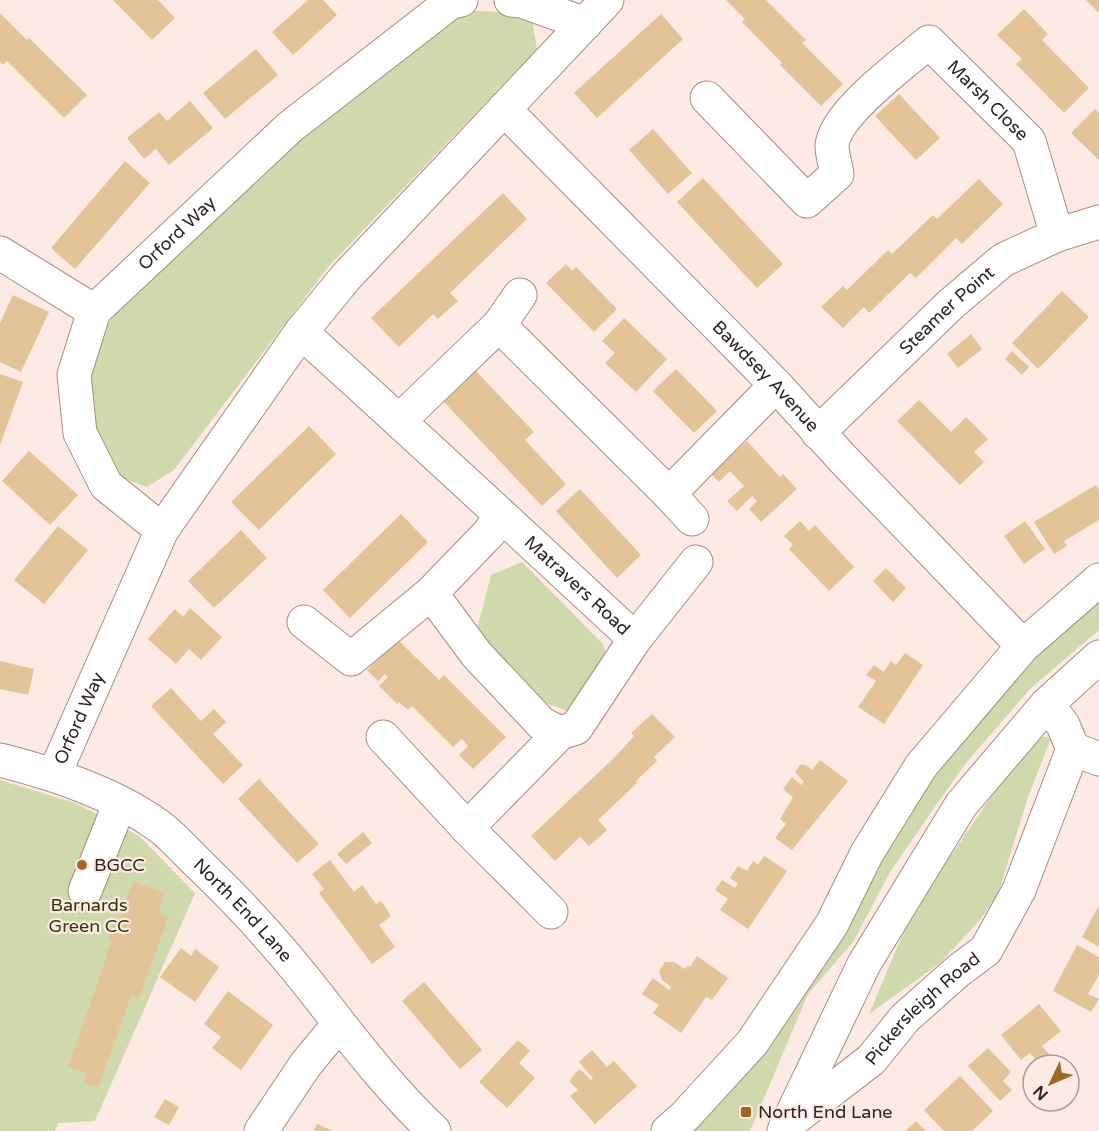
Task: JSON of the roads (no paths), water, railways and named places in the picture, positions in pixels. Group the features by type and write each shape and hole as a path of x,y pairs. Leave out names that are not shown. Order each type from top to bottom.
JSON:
{"street":[{"name":"Orford Way","path":"162,530 106,485 80,433 74,375 94,312 290,126 451,2 461,0"},
{"path":"512,0 522,1 585,24"},
{"name":"Orford Way","path":"54,775 66,743 162,530 301,332 346,277 607,0"},
{"name":"Marsh Close","path":"706,98 807,201 837,174 832,146 843,119 929,42 1029,141 1057,235"},
{"name":"Bawdsey Avenue","path":"504,109 776,386 1023,646"},
{"name":"Steamer Point","path":"819,433 951,304 1002,260 1057,235 1099,222"},
{"path":"0,253 94,312"},
{"path":"399,421 499,325 520,295"},
{"path":"499,325 692,519"},
{"name":"Matravers Road","path":"301,332 635,639 576,728 560,733 467,828"},
{"path":"669,494 776,386"},
{"path":"304,622 351,659 431,593 489,533 501,515"},
{"path":"635,639 696,561"},
{"path":"668,1131 685,1116 752,1043 832,924 867,853 921,766 1023,646 1099,580"},
{"path":"431,593 477,656 542,724 560,733"},
{"name":"Pickersleigh Road","path":"785,1128 864,964 961,805 1047,704 1099,657"},
{"name":"Pickersleigh Road","path":"785,1128 871,1060 905,1018 958,971 986,950 1019,890 1086,754 1047,704"},
{"path":"383,737 467,828 551,912"},
{"name":"North End Lane","path":"0,760 54,775 118,802 160,827 236,899 407,1105 434,1131"},
{"path":"85,891 116,813 118,802"},
{"path":"261,1131 306,1064 339,1024"}],"place":[{"name":"BGCC","path":"82,865"},
{"name":"North End Lane","path":"746,1112"}],"park label":[{"name":"Barnards Green CC","path":"89,915"}]}
